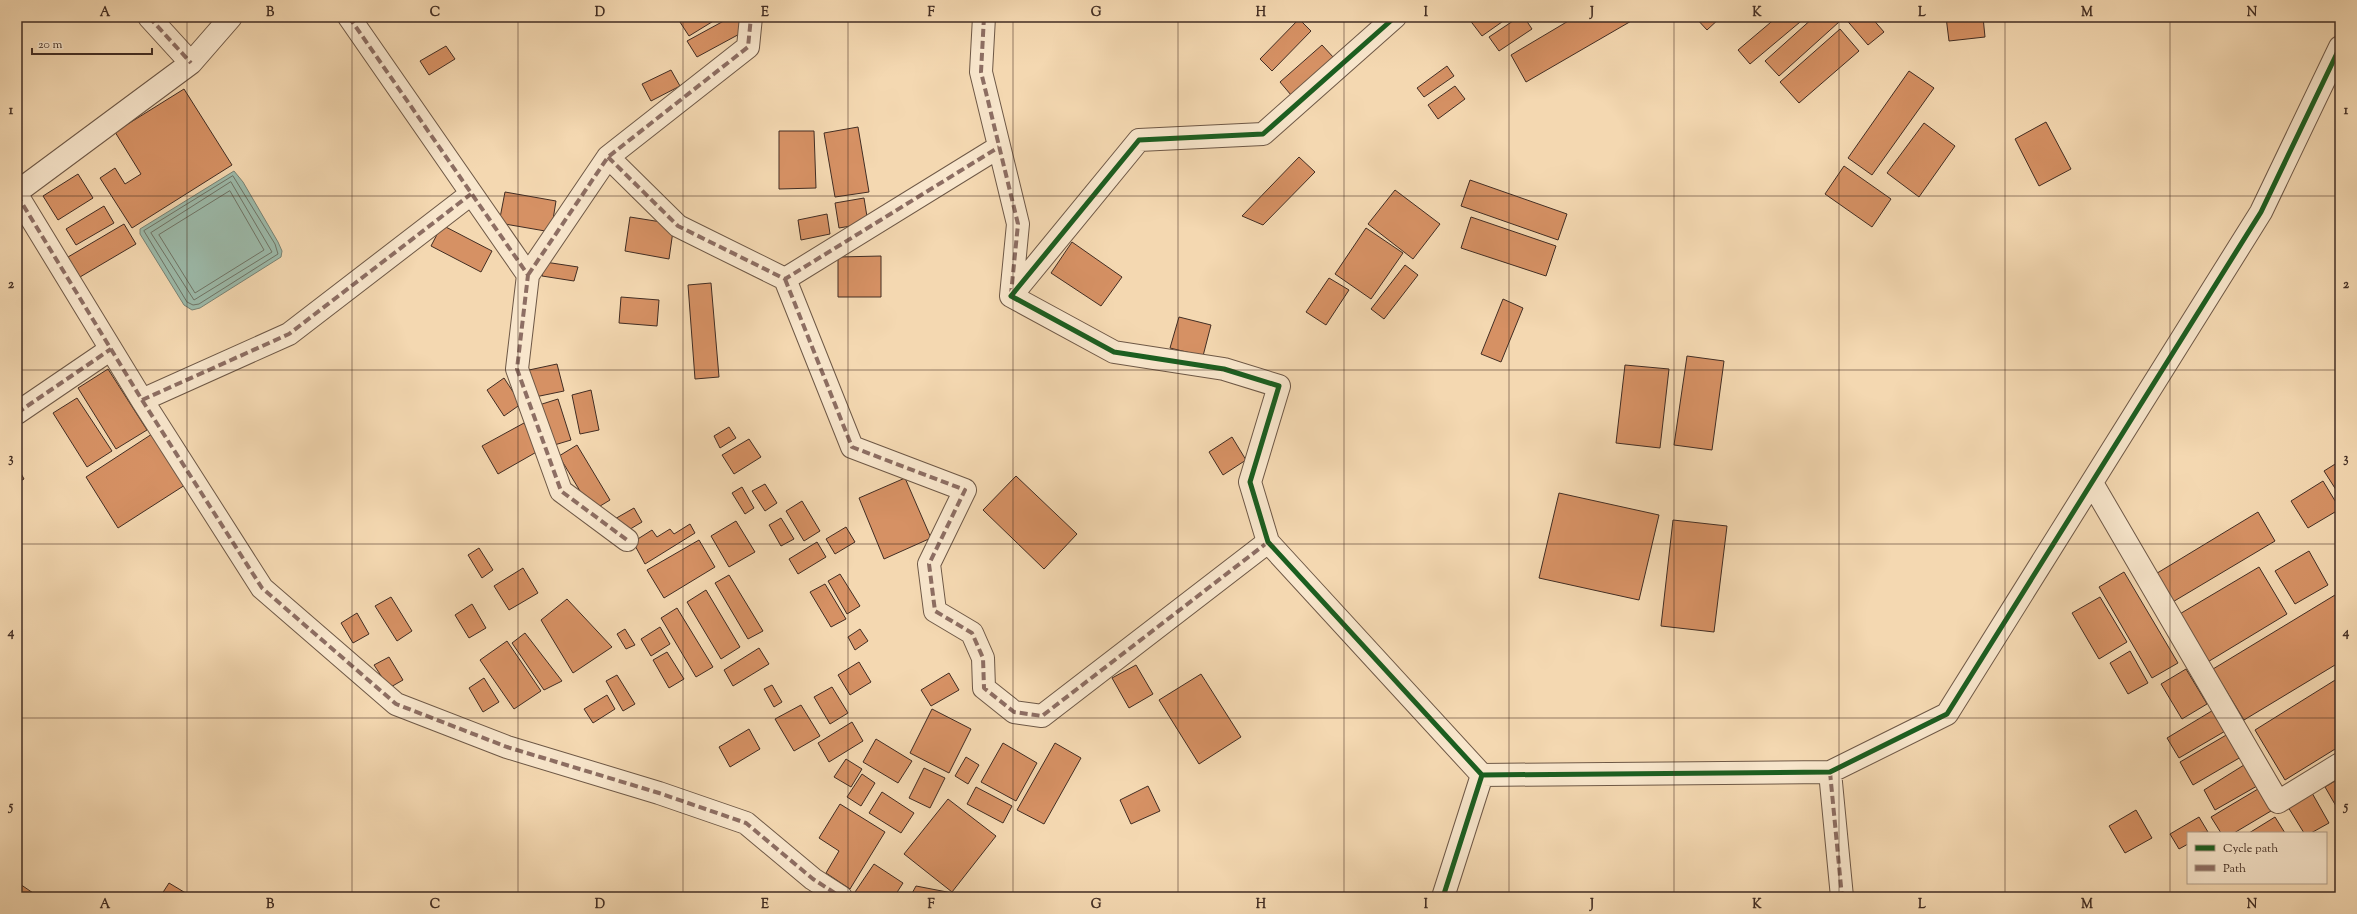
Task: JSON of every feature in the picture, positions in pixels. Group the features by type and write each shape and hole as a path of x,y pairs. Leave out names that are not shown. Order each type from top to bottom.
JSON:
{"street":[{"path":"149,17 191,63"},
{"path":"231,17 191,63 17,193 142,400 262,588 396,704 507,747 659,793 746,822 813,879 841,897"},
{"path":"349,17 528,275"},
{"path":"627,540 561,491 517,369 528,275 608,157 748,46 751,17"},
{"path":"984,17 981,72 1018,224 1011,296"},
{"path":"1011,296 1139,140 1263,134 1395,17"},
{"path":"1011,296 1114,352 1224,370 1279,386 1250,482 1268,542 1482,775 1830,772 1947,714 2261,212 2340,47"},
{"path":"785,279 999,147"},
{"path":"608,157 678,226 785,279 852,447 965,490 929,564 935,611 972,633 983,658 984,688 1014,712 1042,716 1268,542"},
{"path":"142,400 289,334 471,194"},
{"path":"17,413 111,349"},
{"path":"2092,483 2278,802 2340,764"},
{"path":"1830,772 1842,897"},
{"path":"1443,897 1482,775"}],"water":[{"path":"234,171 243,182 278,242 282,251 281,257 200,308 192,310 184,305 140,234 140,229"}],"building":[{"path":"681,17 720,17 689,36 678,19"},
{"path":"731,17 738,17 745,31 697,57 687,41"},
{"path":"1472,17 1509,17 1482,36 1469,19"},
{"path":"1519,17 1524,17 1532,29 1499,51 1489,37"},
{"path":"1575,17 1631,17 1633,20 1526,82 1511,55"},
{"path":"1695,17 1721,17 1707,30"},
{"path":"1777,17 1806,17 1750,64 1738,50"},
{"path":"1814,17 1835,17 1839,22 1779,76 1765,61"},
{"path":"1844,17 1871,17 1884,32 1868,45"},
{"path":"1946,17 1983,17 1985,37 1949,41"},
{"path":"1299,19 1311,31 1272,71 1260,59"},
{"path":"1840,29 1859,51 1799,103 1780,82"},
{"path":"1322,45 1334,58 1291,95 1280,82"},
{"path":"446,46 455,59 429,75 420,61"},
{"path":"1447,66 1454,76 1424,97 1417,88"},
{"path":"671,70 680,86 651,101 642,84"},
{"path":"1909,71 1934,88 1872,175 1848,158"},
{"path":"1455,86 1465,99 1438,119 1428,105"},
{"path":"184,89 232,165 132,228 100,178 115,168 125,184 141,174 115,132"},
{"path":"2046,122 2071,169 2039,186 2015,139"},
{"path":"1924,123 1955,146 1919,197 1887,173"},
{"path":"858,127 869,192 835,197 824,133"},
{"path":"779,131 814,131 816,188 779,189"},
{"path":"1299,157 1315,172 1263,225 1242,216"},
{"path":"1844,166 1891,199 1872,227 1825,194"},
{"path":"78,174 93,198 58,220 43,196"},
{"path":"1470,180 1567,214 1558,240 1461,206"},
{"path":"1395,190 1440,224 1413,259 1368,224"},
{"path":"505,192 556,201 551,232 499,223"},
{"path":"864,198 868,223 839,228 835,203"},
{"path":"104,206 114,223 76,245 66,229"},
{"path":"827,214 830,234 801,240 798,220"},
{"path":"630,217 674,224 669,259 625,251"},
{"path":"1471,217 1556,246 1546,276 1461,248"},
{"path":"124,224 136,244 80,277 68,257"},
{"path":"442,225 492,251 481,272 431,246"},
{"path":"1366,228 1403,253 1371,299 1335,274"},
{"path":"1072,242 1122,277 1101,306 1051,273"},
{"path":"881,256 881,297 838,297 838,257"},
{"path":"545,262 578,267 574,281 542,276"},
{"path":"1405,265 1418,275 1384,319 1371,309"},
{"path":"1329,278 1349,290 1326,325 1306,312"},
{"path":"711,283 719,377 695,379 688,285"},
{"path":"621,297 659,300 657,326 619,323"},
{"path":"1503,299 1523,308 1501,362 1481,354"},
{"path":"1179,317 1211,325 1203,356 1170,348"},
{"path":"1687,356 1724,361 1712,450 1674,445"},
{"path":"557,364 564,391 535,397 529,370"},
{"path":"1625,365 1669,369 1660,448 1616,443"},
{"path":"108,369 147,430 116,449 78,388"},
{"path":"504,378 521,404 504,416 487,390"},
{"path":"591,390 599,430 580,434 572,395"},
{"path":"77,398 112,451 87,467 53,413"},
{"path":"558,399 571,440 551,446 539,405"},
{"path":"524,423 540,450 498,474 482,446"},
{"path":"729,427 736,438 720,448 714,436"},
{"path":"152,434 185,485 118,528 86,477"},
{"path":"1232,437 1246,460 1223,475 1209,452"},
{"path":"749,439 761,457 734,474 722,455"},
{"path":"577,445 610,500 592,511 559,456"},
{"path":"2340,461 2340,496 2324,471"},
{"path":"17,466 24,479 17,483"},
{"path":"1016,476 1077,534 1044,569 983,510"},
{"path":"905,478 931,538 884,559 859,498"},
{"path":"2323,481 2340,509 2308,528 2291,501"},
{"path":"765,484 777,503 765,511 752,491"},
{"path":"742,487 754,508 745,514 732,493"},
{"path":"1559,493 1659,515 1639,600 1539,578"},
{"path":"802,501 820,531 804,541 786,511"},
{"path":"634,508 642,522 622,534 613,520"},
{"path":"2258,512 2275,541 2171,603 2154,575"},
{"path":"781,518 794,539 781,546 769,525"},
{"path":"1673,520 1727,526 1714,632 1661,626"},
{"path":"736,521 755,552 729,567 711,536"},
{"path":"690,524 695,533 645,564 633,542 652,530 657,537 670,529 674,534"},
{"path":"846,527 855,542 835,554 826,539"},
{"path":"699,540 715,567 664,598 647,570"},
{"path":"817,542 826,557 798,574 789,559"},
{"path":"479,548 493,570 482,578 468,555"},
{"path":"2309,551 2328,585 2295,604 2275,571"},
{"path":"2259,567 2287,614 2206,663 2178,615"},
{"path":"523,568 538,593 509,610 494,586"},
{"path":"2124,572 2178,663 2152,678 2099,587"},
{"path":"840,574 860,606 847,614 828,581"},
{"path":"729,575 763,631 748,639 715,583"},
{"path":"825,584 846,619 831,627 810,592"},
{"path":"706,590 740,647 721,659 687,602"},
{"path":"2340,592 2340,662 2244,720 2213,669"},
{"path":"391,597 412,631 397,641 375,606"},
{"path":"2100,597 2127,642 2099,659 2072,613"},
{"path":"567,599 612,647 573,673 541,620"},
{"path":"472,604 486,628 469,638 455,615"},
{"path":"677,608 713,667 696,677 661,618"},
{"path":"357,613 369,634 353,643 341,623"},
{"path":"660,627 670,644 651,656 641,639"},
{"path":"625,629 635,645 626,649 617,634"},
{"path":"860,629 868,641 855,650 848,637"},
{"path":"525,633 562,681 544,690 512,643"},
{"path":"507,641 541,691 514,709 480,660"},
{"path":"759,648 769,664 733,686 724,670"},
{"path":"2130,651 2148,683 2128,694 2110,663"},
{"path":"667,652 684,679 669,688 653,660"},
{"path":"389,657 403,680 389,688 374,665"},
{"path":"859,662 871,682 850,695 838,675"},
{"path":"1136,665 1153,694 1129,708 1112,678"},
{"path":"2186,669 2207,704 2182,719 2161,684"},
{"path":"949,673 959,690 931,706 921,690"},
{"path":"1201,674 1241,737 1199,764 1159,700"},
{"path":"617,675 635,704 623,711 606,681"},
{"path":"2340,677 2340,746 2285,780 2255,730"},
{"path":"484,678 499,702 483,712 469,688"},
{"path":"772,685 782,702 774,707 764,689"},
{"path":"832,687 848,713 830,724 814,697"},
{"path":"607,695 615,709 593,723 584,709"},
{"path":"801,705 820,736 794,751 775,719"},
{"path":"932,709 971,729 949,773 910,753"},
{"path":"2215,709 2227,730 2179,758 2167,738"},
{"path":"852,722 863,741 829,762 818,743"},
{"path":"749,729 760,749 730,767 719,747"},
{"path":"2228,734 2241,757 2193,785 2180,762"},
{"path":"876,739 912,761 898,783 863,762"},
{"path":"1003,743 1037,763 1016,801 981,782"},
{"path":"1055,743 1081,758 1044,824 1017,810"},
{"path":"966,757 979,765 968,784 955,776"},
{"path":"846,759 862,769 851,787 834,777"},
{"path":"2244,765 2257,786 2215,810 2204,790"},
{"path":"924,768 945,778 930,808 909,798"},
{"path":"862,774 875,783 861,806 847,797"},
{"path":"2340,778 2340,813 2325,787"},
{"path":"1148,786 1160,811 1131,824 1120,800"},
{"path":"2263,786 2276,808 2236,832 2220,832 2211,817"},
{"path":"976,787 1012,806 1003,823 967,804"},
{"path":"882,792 914,813 901,833 869,813"},
{"path":"2312,793 2329,823 2313,832 2303,832 2288,807"},
{"path":"948,799 996,836 952,892 904,854"},
{"path":"840,804 885,832 850,889 826,873 839,851 819,838"},
{"path":"2136,810 2152,838 2125,853 2109,826"},
{"path":"2199,817 2208,832 2187,832 2187,845 2179,849 2170,834"},
{"path":"2275,817 2284,832 2251,832"},
{"path":"874,864 903,883 894,897 857,897 853,895"},
{"path":"17,882 36,895 35,897 17,897"},
{"path":"169,883 189,895 188,897 160,897"},
{"path":"916,886 973,897 910,897"}],"marked path":[{"path":"149,17 191,63"},
{"path":"349,17 528,275 517,369 561,491 627,540"},
{"path":"528,275 608,157 748,47 751,17"},
{"path":"984,17 981,72 1018,224 1011,294"},
{"path":"608,157 678,226 785,279 999,147"},
{"path":"17,195 142,400 289,334 471,194"},
{"path":"785,279 852,447 965,490 929,564 935,611 972,633 983,658 984,688 1014,712 1042,716 1268,542"},
{"path":"17,413 111,349"},
{"path":"142,400 262,588 396,704 507,747 659,793 746,823 813,879 841,897"},
{"path":"1830,772 1842,897"}],"cycle path":[{"path":"1395,17 1263,134 1139,140 1011,296 1114,352 1224,369 1279,386 1250,482 1268,542 1482,775"},
{"path":"1443,897 1482,775 1830,772 1947,714 2261,212 2340,47"}]}
